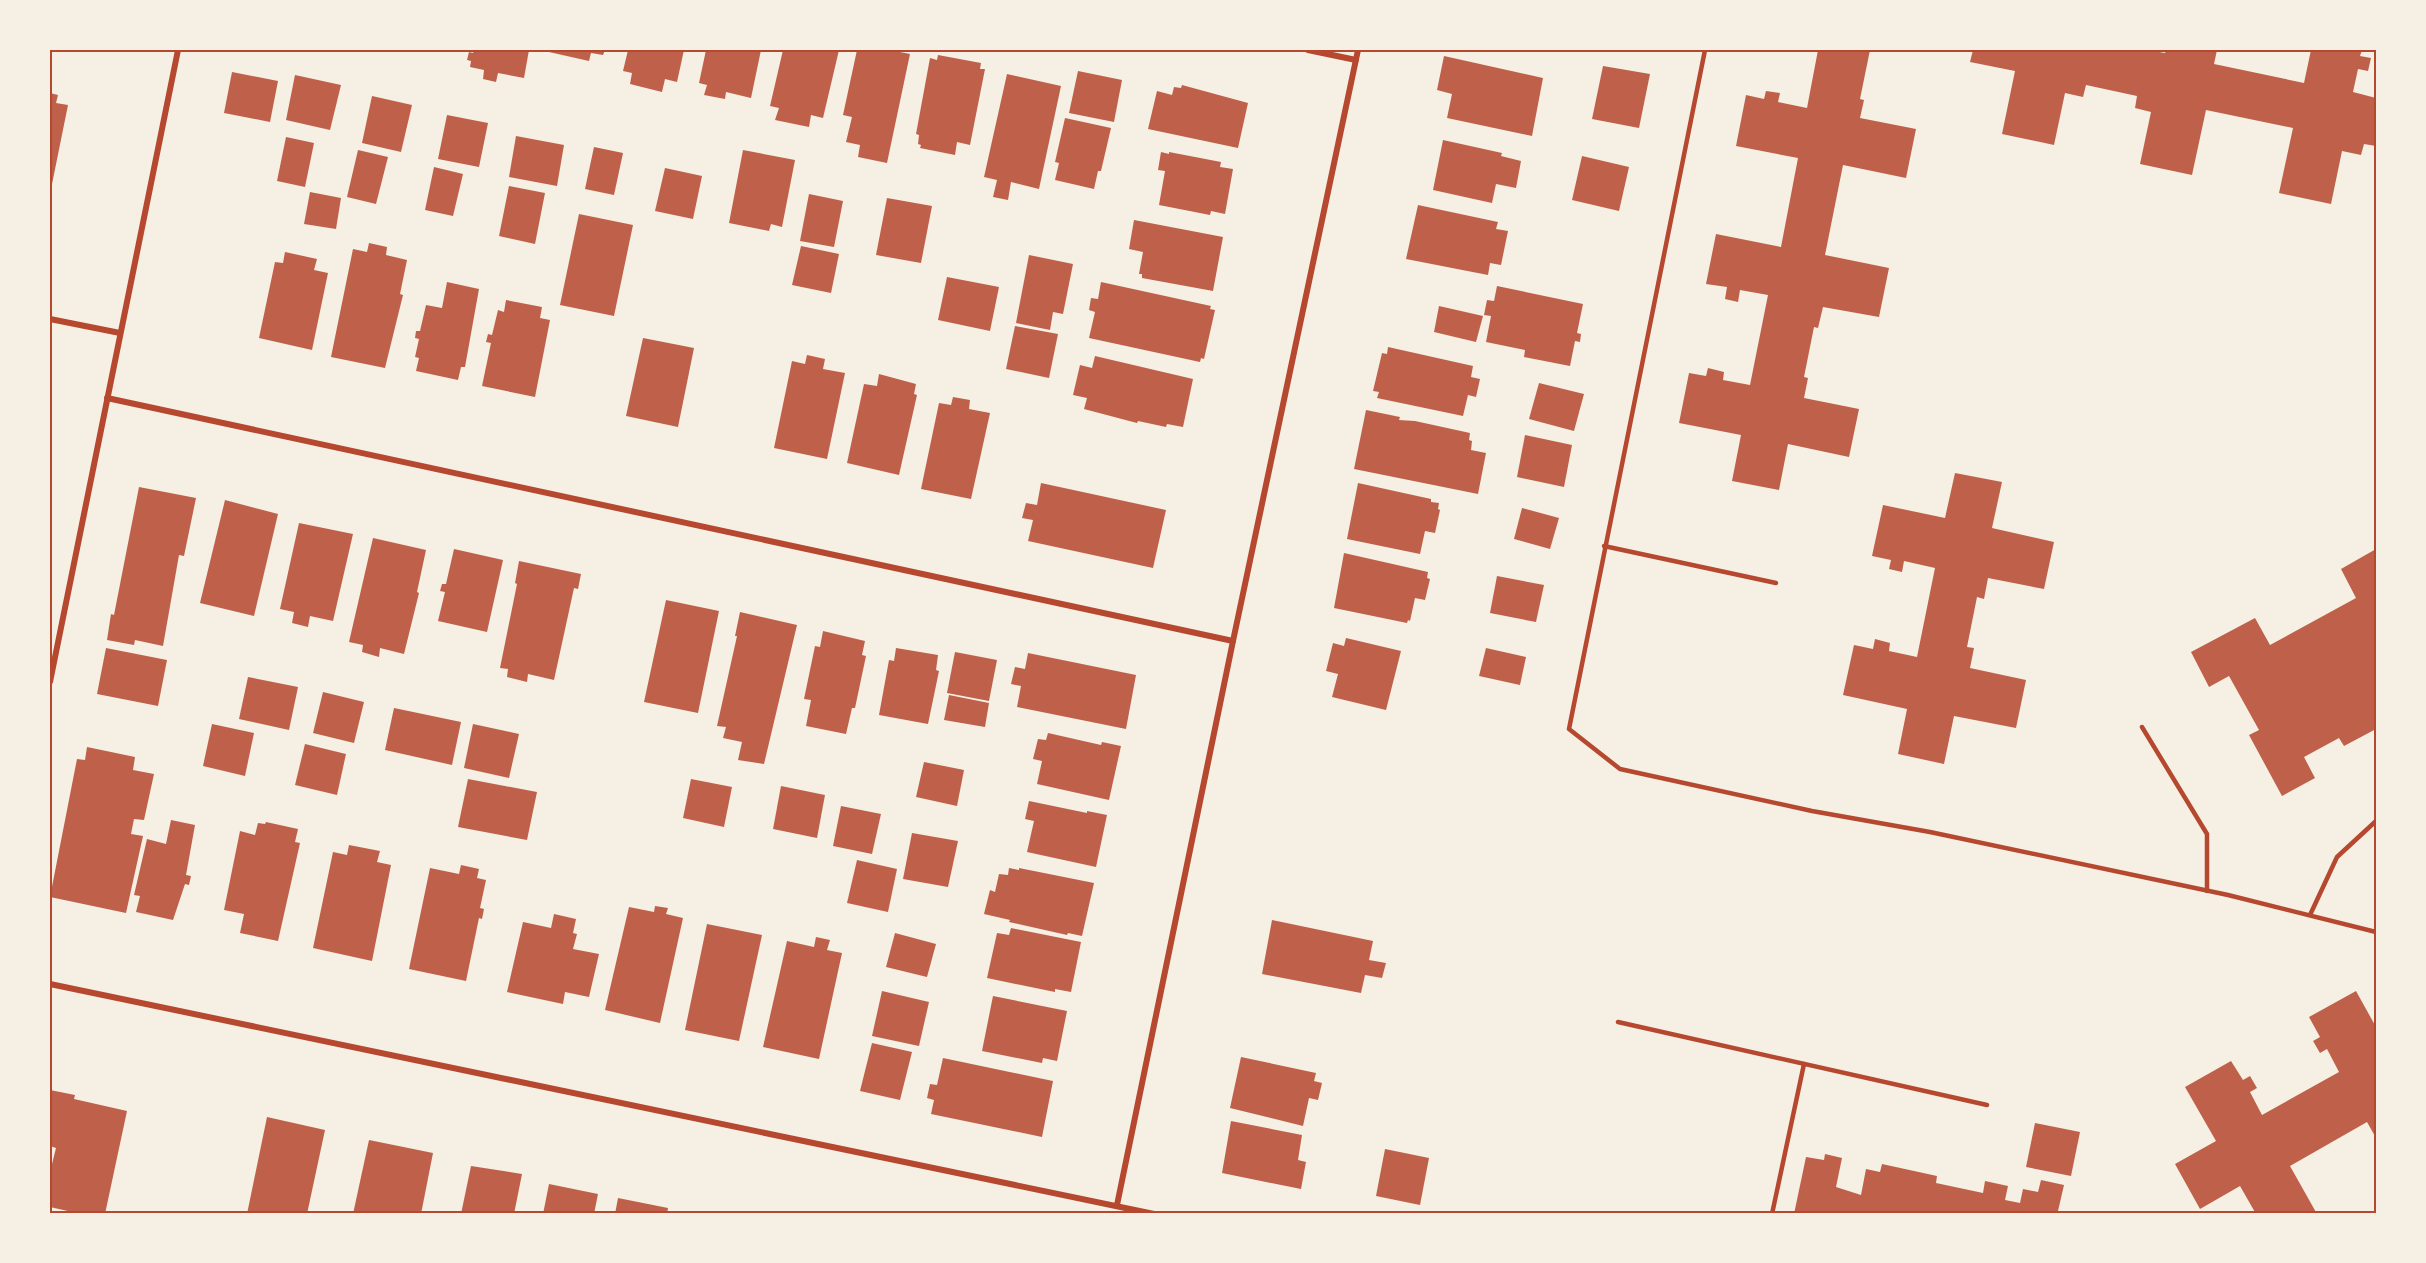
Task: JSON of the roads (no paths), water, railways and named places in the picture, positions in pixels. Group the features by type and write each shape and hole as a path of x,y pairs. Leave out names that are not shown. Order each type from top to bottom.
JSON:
{"street":[{"path":"50,682 178,50"},
{"path":"1308,50 1356,60"},
{"path":"1117,1205 1358,50"},
{"path":"50,319 120,333"},
{"path":"106,398 1233,641"},
{"path":"50,984 1154,1214"}],"lane":[{"path":"1705,50 1569,729 1620,769 2207,891 2376,932"},
{"path":"1604,546 1776,583"},
{"path":"2142,727 2207,834 2207,891"},
{"path":"2310,915 2337,857 2376,821"},
{"path":"1618,1022 1987,1105"},
{"path":"1772,1214 1804,1064"}]}
